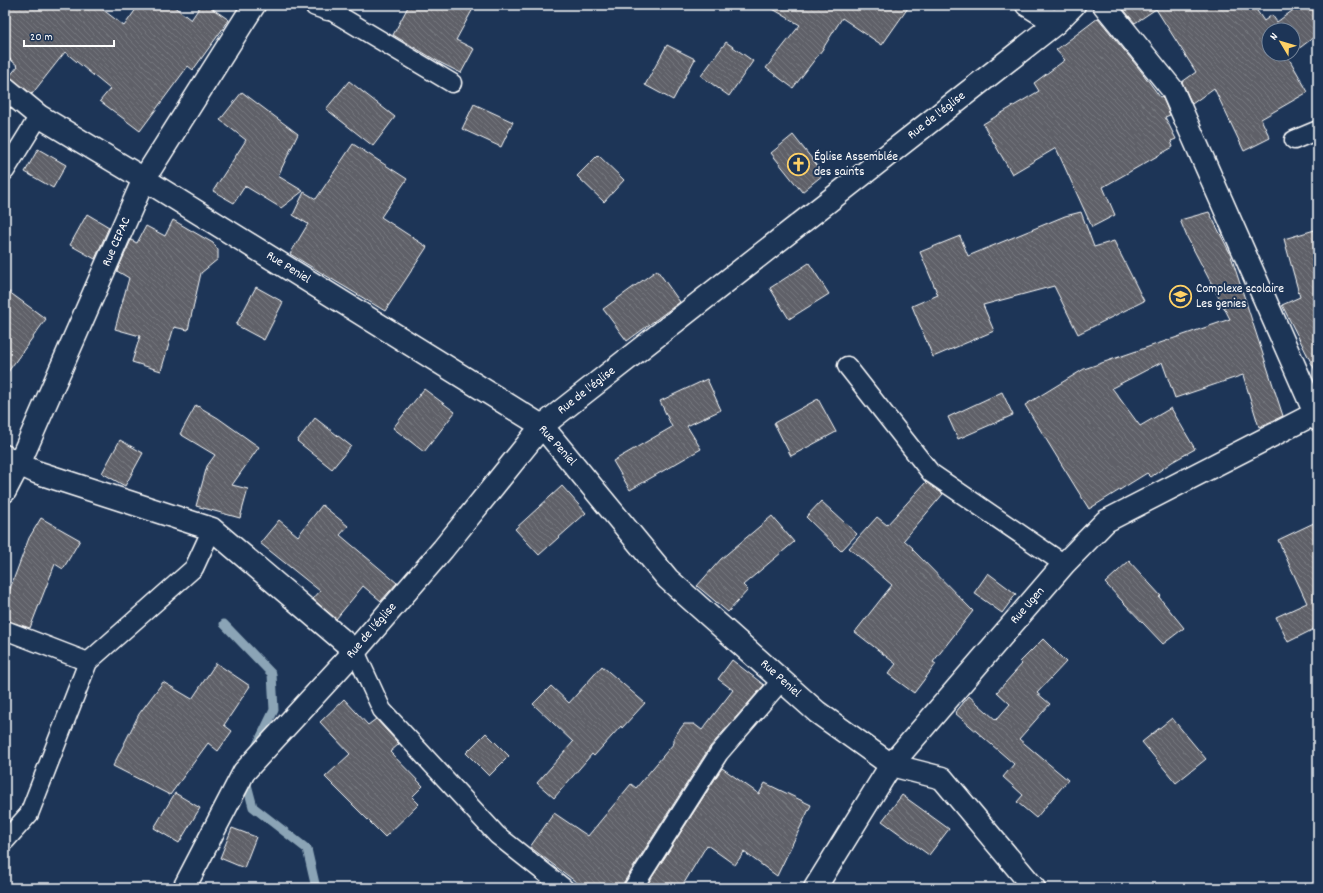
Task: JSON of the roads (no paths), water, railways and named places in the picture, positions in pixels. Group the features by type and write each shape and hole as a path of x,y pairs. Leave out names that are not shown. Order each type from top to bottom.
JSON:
{"street":[{"name":"Rue CEPAC","path":"5,491 12,459 144,179 254,5"},
{"path":"1027,5 1056,23"},
{"name":"Rue de l'église","path":"184,888 244,772 355,651 443,549 542,426 1056,23 1074,5"},
{"path":"1104,5 1172,89 1317,415"},
{"name":"Rue Peniel","path":"5,88 39,116 144,179 542,426 668,579 818,712 891,765 942,778 1034,888"},
{"name":"Rue Ugen","path":"815,888 891,765 1064,564 1106,521 1317,415"},
{"path":"12,459 36,472 212,529 355,651"}],"lane":[{"path":"325,6 452,83"},
{"path":"5,171 39,116"},
{"path":"1294,140 1318,130"},
{"path":"847,366 931,473 1064,564"},
{"path":"5,841 29,814 88,662 194,568 212,529"},
{"path":"5,630 88,662"},
{"path":"355,651 382,710 497,835 564,888"},
{"path":"633,888 718,753 782,680"}],"waterway":[{"path":"224,624 272,674 274,710 256,747"},
{"path":"245,777 253,807 307,849 316,888"}],"place":[{"name":"Église Assemblée des saints","path":"798,164"},
{"name":"Complexe scolaire Les genies","path":"1181,296"}]}
